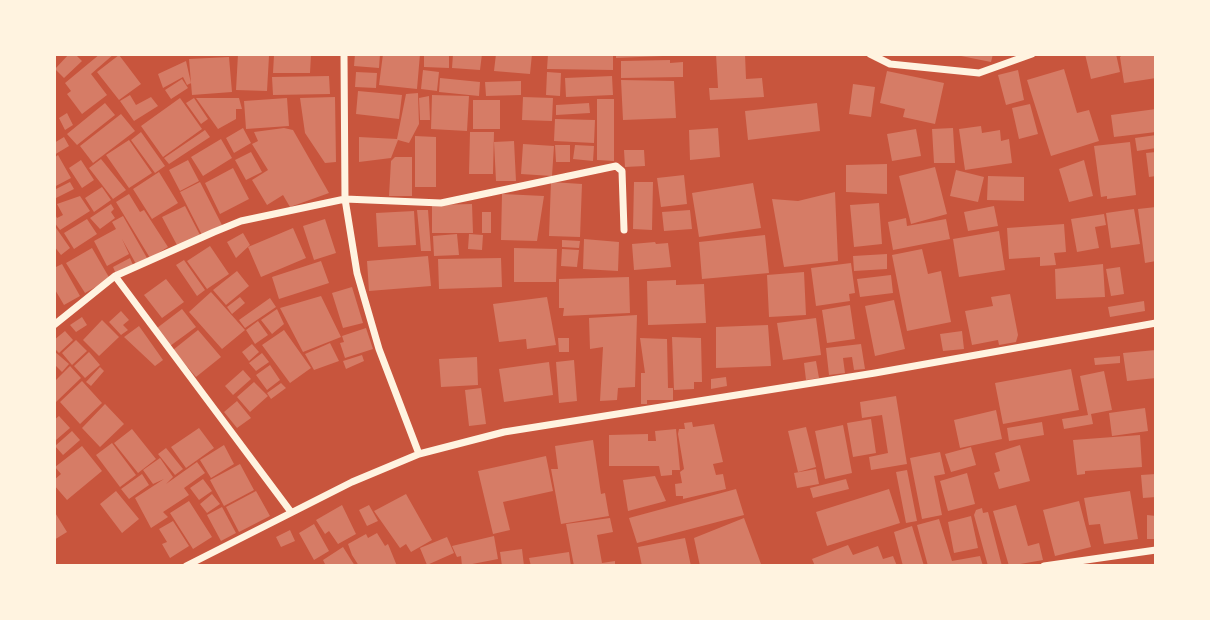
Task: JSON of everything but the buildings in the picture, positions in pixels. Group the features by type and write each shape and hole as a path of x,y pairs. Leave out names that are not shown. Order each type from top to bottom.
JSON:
{"street":[{"path":"344,54 345,199 357,273 379,349 419,454"},
{"path":"870,54 890,64 979,73 1031,54"},
{"path":"54,325 115,276 241,221 345,199 440,203 541,184 608,165 616,166 622,172 624,230"},
{"path":"115,276 291,512"},
{"path":"186,566 291,512 419,454 504,432 862,375 1156,323"},
{"path":"1044,566 1156,550"}]}
